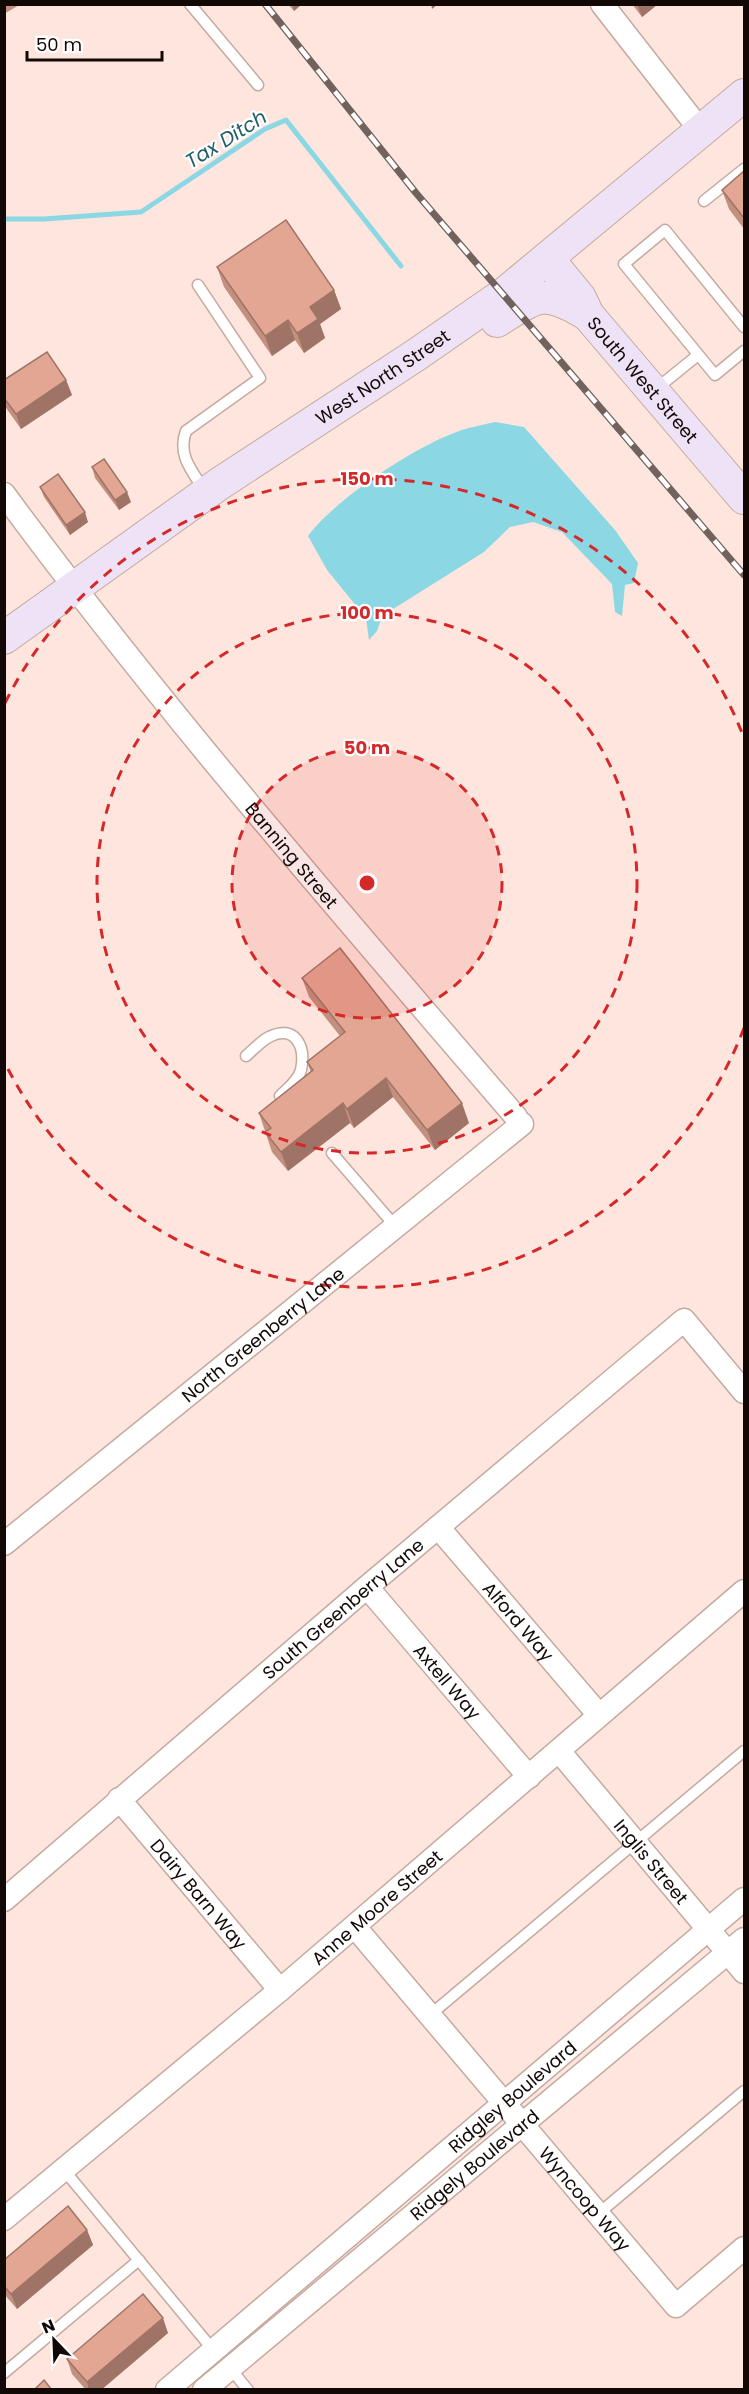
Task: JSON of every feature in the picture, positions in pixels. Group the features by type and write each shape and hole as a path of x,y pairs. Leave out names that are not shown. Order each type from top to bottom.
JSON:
{"main road":[{"name":"West North Street","path":"4,638 206,494 504,294 744,95"},
{"name":"South West Street","path":"548,259 580,298 588,315 744,498"},
{"path":"352,396 434,358 532,299 549,297 560,299 588,315"}],"street":[{"path":"602,4 701,131"},
{"name":"Banning Street","path":"4,494 74,589 254,813 519,1121"},
{"name":"North Greenberry Lane","path":"4,1544 519,1121"},
{"name":"South Greenberry Lane","path":"4,1899 367,1587 684,1320 744,1392"},
{"name":"Alford Way","path":"438,1527 599,1715"},
{"name":"Axtell Way","path":"367,1587 529,1777"},
{"name":"Anne Moore Street","path":"4,2219 355,1927 744,1592"},
{"name":"Inglis Street","path":"559,1751 708,1930 736,1946 744,1972"},
{"name":"Dairy Barn Way","path":"119,1799 280,1990"},
{"name":"Ridgley Boulevard","path":"214,2351 744,1899"},
{"name":"Wyncoop Way","path":"355,1927 676,2306 744,2248"},
{"name":"Ridgely Boulevard","path":"204,2390 736,1946"},
{"path":"309,2270 325,2288"},
{"path":"167,2390 214,2351"}],"lane":[{"path":"190,4 258,85"},
{"path":"704,201 744,169"},
{"path":"744,327 665,230 624,264 715,375 744,351"},
{"path":"198,285 260,378 186,431 182,442 182,452 206,494"},
{"path":"654,391 698,355"},
{"path":"246,1056 268,1038 283,1034 293,1035 301,1050 300,1071 294,1082 280,1096"},
{"path":"332,1153 389,1219"},
{"path":"430,2015 744,1751"},
{"path":"598,2214 744,2091"},
{"path":"64,2170 214,2351"},
{"path":"4,2373 139,2260"},
{"path":"230,2368 248,2390"}],"water":[{"path":"495,422 524,427 615,530 638,563 634,583 625,585 622,616 615,612 612,584 562,532 533,522 510,527 484,552 382,616 377,631 369,640 366,618 327,570 308,536 320,521 356,490 399,461 441,438"}],"building":[{"path":"744,171 744,218 722,190"},
{"path":"286,220 334,290 310,307 318,319 297,333 288,320 265,336 217,267"},
{"path":"47,352 66,380 16,414 4,398 4,380"},
{"path":"104,459 127,492 115,500 92,467"},
{"path":"58,474 85,512 66,525 40,487"},
{"path":"340,948 462,1103 427,1130 386,1078 347,1109 343,1103 281,1152 265,1132 271,1128 259,1113 313,1070 307,1062 345,1032 302,978"},
{"path":"68,2206 87,2230 11,2294 4,2286 4,2260"},
{"path":"143,2294 163,2318 87,2382 67,2359"},
{"path":"44,2380 52,2390 34,2390"}],"waterway":[{"name":"Tax Ditch","path":"4,219 44,219 141,212 265,129 286,120 401,266"}],"railway":[{"path":"265,4 416,193 744,575"}]}
